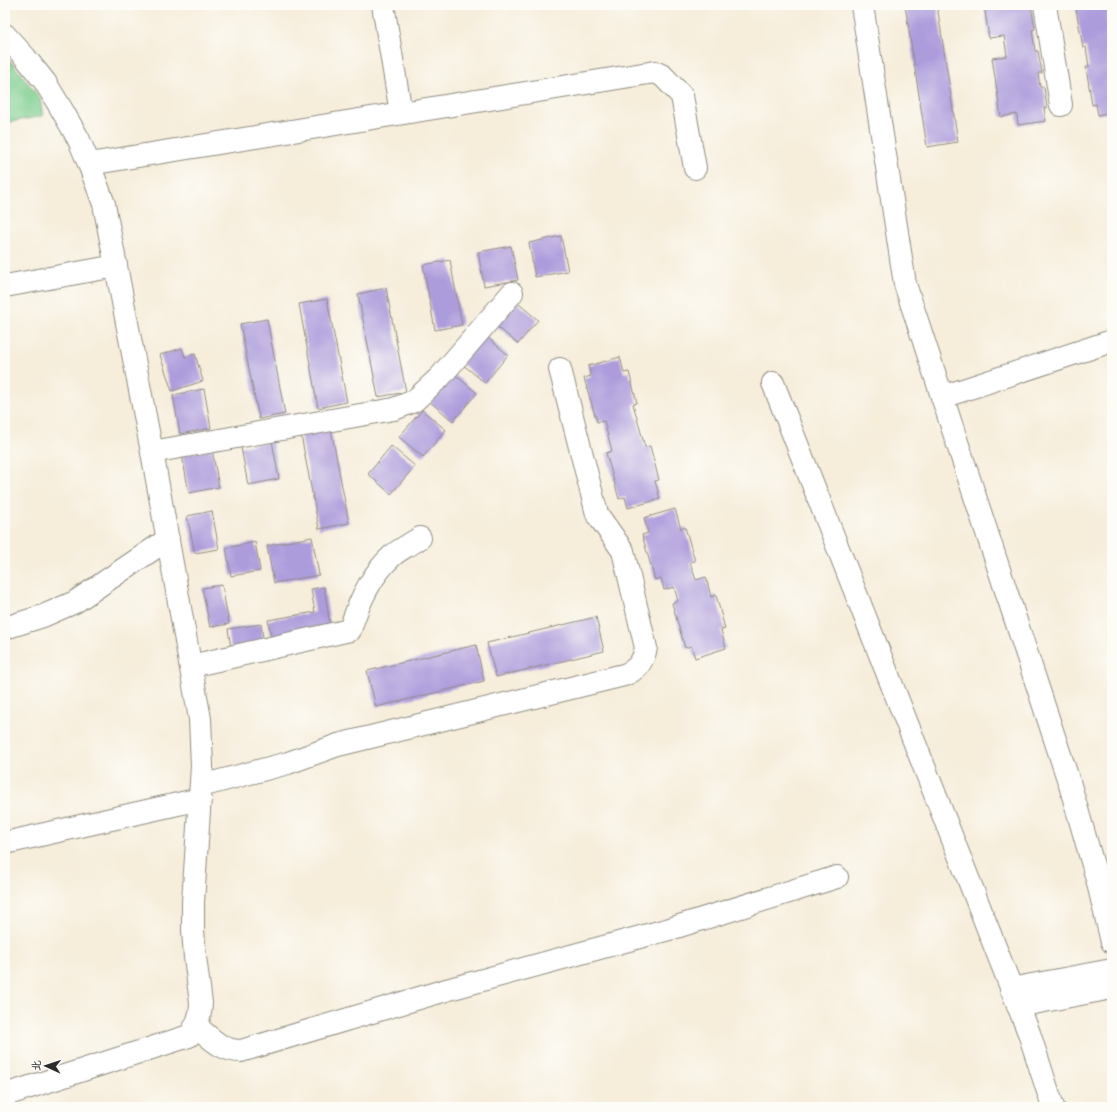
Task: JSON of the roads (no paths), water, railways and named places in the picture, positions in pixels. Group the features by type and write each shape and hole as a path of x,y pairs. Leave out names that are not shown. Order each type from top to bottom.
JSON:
{"street":[{"path":"383,5 401,113"},
{"path":"862,5 905,284 1070,785 1098,879 1112,942"},
{"path":"1045,5 1061,105"},
{"path":"5,36 25,57 45,82 62,110 79,140 104,204 152,452 191,666 200,719 202,766 193,902 195,957 201,1003 201,1011 196,1026 189,1036 5,1095"},
{"path":"89,164 656,72 663,76 682,96 695,168"},
{"path":"5,286 116,266"},
{"path":"152,452 394,409 414,401 440,377 512,293"},
{"path":"942,397 1112,342"},
{"path":"5,843 200,793 288,764 338,745 624,675 637,668 646,648 623,551 597,514 560,369"},
{"path":"773,383 1029,1033 1053,1107"},
{"path":"191,666 350,630 359,605 368,587 379,571 392,556 420,538"},
{"path":"5,628 43,616 74,602 168,539"},
{"path":"196,1026 224,1048 232,1051 241,1051 446,990 673,928 837,877"},
{"path":"1015,998 1112,970"},
{"path":"1015,998 1112,988"}]}
